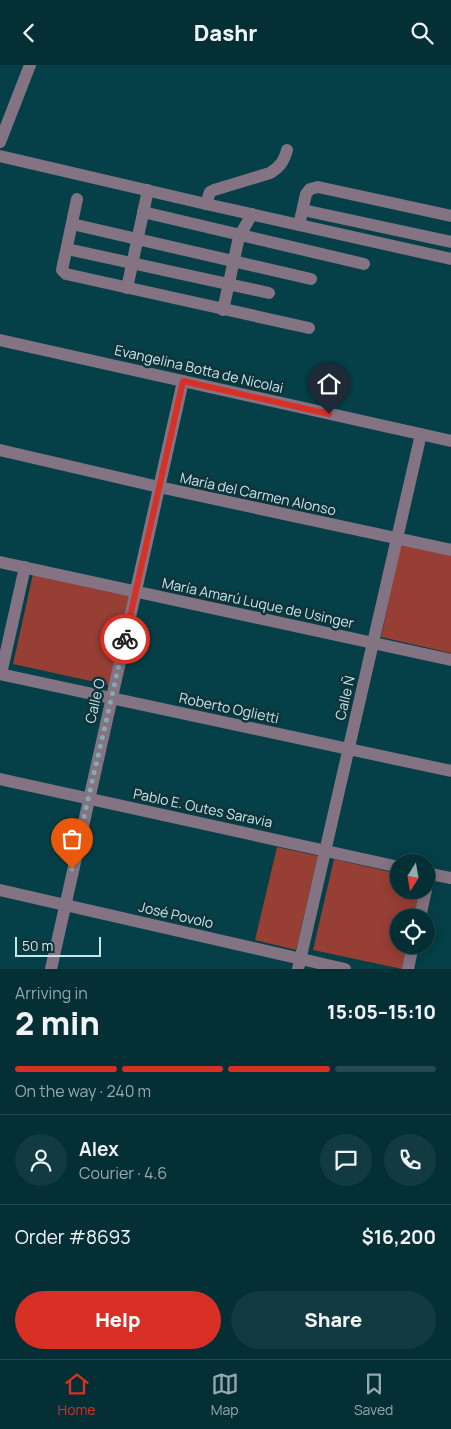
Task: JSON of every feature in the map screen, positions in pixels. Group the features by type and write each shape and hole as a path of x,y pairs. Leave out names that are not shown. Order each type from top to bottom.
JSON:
{"street":[{"path":"0,142 30,65"},
{"path":"206,204 210,192 270,173 278,168 285,159 287,150"},
{"path":"0,156 451,259"},
{"path":"299,225 306,194 310,189 318,187 451,216"},
{"path":"127,288 148,190"},
{"path":"77,199 62,270 66,274 309,328"},
{"path":"302,210 451,242"},
{"path":"143,212 364,264"},
{"path":"223,310 241,234 252,214"},
{"path":"72,224 311,279"},
{"path":"66,249 269,293"},
{"name":"Evangelina Botta de Nicolai","path":"0,340 451,441"},
{"name":"Calle O","path":"50,969 183,381"},
{"name":"Calle Ñ","path":"299,964 421,434"},
{"name":"María del Carmen Alonso","path":"0,450 159,487 451,550"},
{"name":"María Amarú Luque de Usinger","path":"0,562 451,661"},
{"path":"1,674 25,567"},
{"name":"Roberto Oglietti","path":"1,674 451,771"},
{"name":"Pablo E. Outes Saravia","path":"0,779 390,865"},
{"path":"435,875 451,878"},
{"name":"José Povolo","path":"0,890 65,904 299,964 345,969"},
{"path":"408,969 412,954"}],"shaded area":[{"path":"401,544 451,555 451,653 381,637"},
{"path":"33,574 129,595 109,685 13,664"},
{"path":"277,847 318,856 296,950 255,940"},
{"path":"334,859 390,872 390,899 419,899 416,909 390,909 390,954 405,954 402,969 313,950"}],"way so far":[{"path":"72,869 125,639"}],"route":[{"path":"125,639 183,381 329,414"}]}
